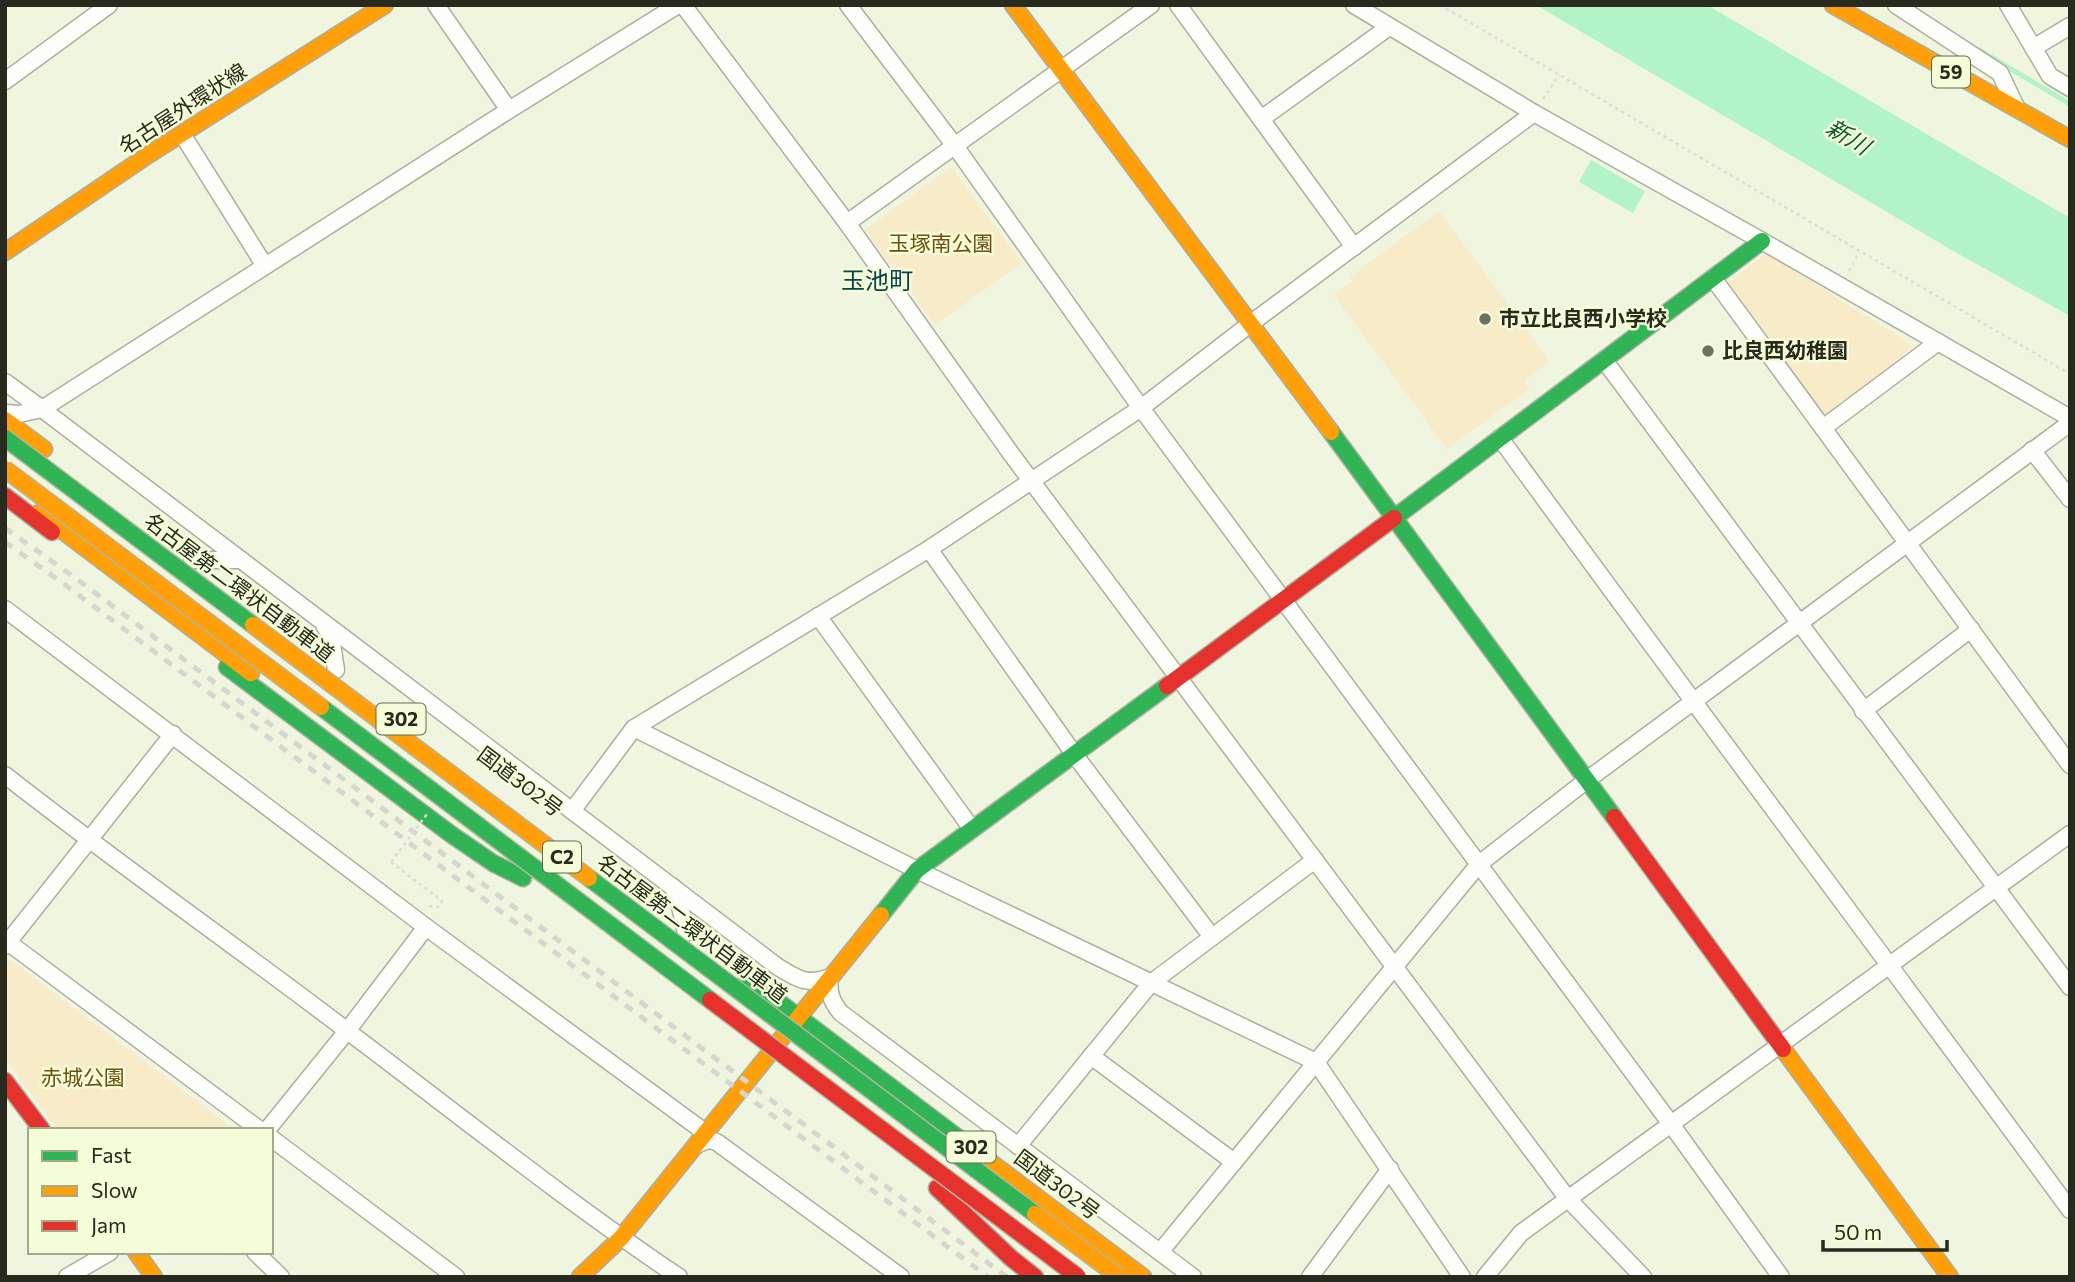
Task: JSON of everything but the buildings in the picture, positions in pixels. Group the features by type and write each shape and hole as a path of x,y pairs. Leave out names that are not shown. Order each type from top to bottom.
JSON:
{"main road":[{"name":"名古屋外環状線","path":"5,252 385,5"},
{"path":"1013,5 1395,517 1950,1277"},
{"name":"59","path":"1833,5 2070,139"},
{"path":"580,1277 621,1238 917,870 1284,600 1762,241"},
{"name":"国道302号","path":"5,420 1143,1277"},
{"name":"名古屋第二環状自動車道","path":"5,438 1119,1277"},
{"name":"C2","path":"5,469 1078,1277"},
{"name":"302","path":"5,487 1054,1277"},
{"path":"5,496 452,835 493,863 523,878"},
{"path":"5,1081 41,1128"},
{"path":"937,1188 1035,1277"},
{"path":"137,1254 154,1277"}],"street":[{"path":"5,81 109,5"},
{"path":"436,5 509,110"},
{"path":"5,413 19,414 42,409 678,5"},
{"path":"683,5 847,223 1032,481 1568,1199 1643,1277"},
{"path":"848,5 955,146 1141,408 1671,1124 1781,1277"},
{"path":"847,223 1151,5"},
{"path":"1178,5 1354,247"},
{"path":"1160,1252 1479,864 1587,780 1909,544 2070,420 1841,286 1534,113 1354,5"},
{"path":"1896,5 2000,73 2018,110"},
{"path":"2008,5 2050,76 2070,88"},
{"path":"2033,48 2070,26"},
{"path":"1261,119 1389,27"},
{"path":"572,811 634,728 929,549 1141,408 1534,113"},
{"path":"182,135 265,266"},
{"path":"1713,278 2070,765"},
{"path":"1823,428 1938,342"},
{"path":"1604,360 2070,987"},
{"path":"5,382 798,980 819,982 830,977"},
{"path":"1500,438 1692,703 1891,965 2070,1210"},
{"path":"2032,450 2070,499"},
{"path":"929,549 1074,754 1212,937"},
{"path":"191,560 241,561"},
{"path":"5,609 173,734 701,1139 719,1143 901,1277"},
{"path":"818,616 972,829"},
{"path":"321,620 329,632 336,670"},
{"path":"1863,710 1971,629"},
{"path":"634,728 917,870 1316,1062 1462,1277"},
{"path":"173,734 7,944 257,1128"},
{"path":"5,775 89,841 348,1031 621,1238 679,1277"},
{"path":"1485,1277 1521,1233 2070,834"},
{"path":"1018,1146 1151,983 1315,860"},
{"path":"673,887 686,933"},
{"path":"269,1128 348,1031 426,927"},
{"path":"830,977 828,989 841,1013 1191,1276"},
{"path":"1091,1056 1234,1162"},
{"path":"875,1074 918,1071"},
{"path":"273,1140 456,1277"},
{"path":"1310,1277 1390,1169"},
{"path":"67,1277 107,1254"},
{"path":"257,1254 281,1277"}],"path":[{"path":"1440,5 2070,374"},
{"path":"1534,113 1559,75"},
{"path":"1841,286 1860,251"},
{"path":"391,862 438,898"}],"green space":[{"name":"玉塚南公園","path":"951,167 1022,263 935,325 865,230"},
{"path":"1439,211 1550,362 1524,381 1529,389 1447,449 1334,295 1352,281 1350,277"},
{"path":"1767,253 1913,346 1826,419 1725,285"},
{"name":"赤城公園","path":"10,960 232,1128 57,1128 5,1059 5,965"}],"water":[{"name":"新川","path":"1536,5 1707,5 2070,218 2070,316 1955,252"},
{"path":"1591,160 1645,191 1633,213 1579,182"}],"waterway":[{"path":"1979,50 2070,104"}],"railway":[{"path":"5,528 1007,1277"},
{"path":"5,542 988,1277"}],"traffic: fast":[{"path":"1394,518 1762,241"},
{"path":"1331,432 1614,817"},
{"path":"5,438 253,625"},
{"path":"227,667 452,835 493,863 523,878"},
{"path":"881,915 917,870 1167,686"},
{"path":"321,707 710,1000"},
{"path":"589,878 1035,1214"},
{"path":"747,978 961,1140"}],"traffic: slow":[{"path":"5,252 148,155 385,5"},
{"path":"1013,5 1331,432"},
{"path":"1833,5 2070,139"},
{"path":"5,420 44,449"},
{"path":"5,469 321,707"},
{"path":"39,513 251,673"},
{"path":"253,625 589,878"},
{"path":"580,1277 621,1238 881,915"},
{"path":"1783,1049 1950,1277"},
{"path":"961,1140 1143,1277"},
{"path":"1035,1214 1119,1277"},
{"path":"137,1254 154,1277"}],"traffic: jam":[{"path":"5,496 52,532"},
{"path":"1167,686 1394,518"},
{"path":"1614,817 1783,1049"},
{"path":"710,1000 1078,1277"},
{"path":"5,1081 40,1128"},
{"path":"937,1188 1035,1277"}],"place":[{"name":"市立比良西小学校","path":"1485,319"},
{"name":"比良西幼稚園","path":"1708,351"}],"district":[{"name":"玉池町","path":"877,281"}]}
